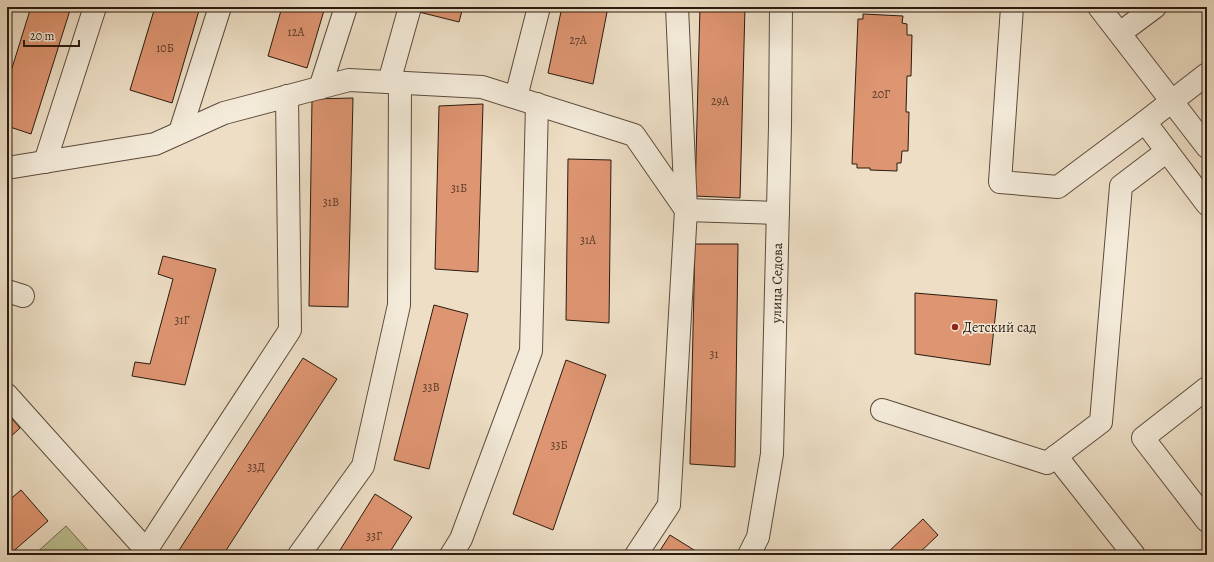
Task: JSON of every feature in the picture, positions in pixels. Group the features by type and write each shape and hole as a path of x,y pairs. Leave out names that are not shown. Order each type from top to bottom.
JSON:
{"street":[{"path":"45,162 95,7"},
{"path":"180,132 220,7"},
{"path":"320,88 346,7"},
{"path":"299,555 363,466 399,305 395,82 410,7"},
{"path":"516,97 539,7"},
{"path":"636,555 669,505 686,210 677,7"},
{"name":"улица Седова","path":"749,555 758,538 772,454 780,126 781,7"},
{"path":"1012,7 1000,182 1058,188 1207,74"},
{"path":"1099,7 1207,147"},
{"path":"1120,34 1155,7"},
{"path":"7,168 155,144 224,113 349,80 482,87 634,135 686,210"},
{"path":"7,395 145,553 290,330 287,96"},
{"path":"451,555 461,539 532,351 537,104"},
{"path":"1145,122 1207,204"},
{"path":"882,410 1047,463 1101,422 1121,186 1167,150"},
{"path":"686,210 778,213"},
{"path":"1207,388 1143,438 1207,521"},
{"path":"1056,456 1134,555"}],"green space":[{"path":"66,526 92,555 34,555"}],"building":[{"path":"31,7 71,7 31,134 7,126 7,84"},
{"path":"155,7 200,7 172,103 130,90"},
{"path":"282,7 325,7 307,68 268,56"},
{"path":"420,7 463,7 459,22 419,12"},
{"path":"562,7 608,7 593,84 548,73"},
{"path":"700,7 745,7 740,198 695,196"},
{"path":"863,14 903,16 902,23 907,24 907,35 912,35 911,76 907,76 906,112 909,112 908,151 902,151 901,163 897,163 897,171 857,168 857,164 852,164 858,19 863,19"},
{"path":"353,98 348,307 309,306 312,99"},
{"path":"483,104 478,272 435,269 439,106"},
{"path":"568,159 611,160 609,323 566,320"},
{"path":"695,244 738,244 735,467 690,464"},
{"path":"163,256 216,269 185,385 132,376 135,362 150,364 173,279 158,274"},
{"name":"Детский сад","path":"915,293 997,300 990,365 915,354"},
{"path":"434,305 468,314 429,469 394,460"},
{"path":"303,358 337,379 223,555 176,555"},
{"path":"566,360 606,375 553,530 513,514"},
{"path":"7,413 20,428 7,440"},
{"path":"21,490 48,521 9,555 7,555 7,502"},
{"path":"375,494 412,517 388,555 337,555"},
{"path":"923,519 938,535 917,555 885,555"},
{"path":"670,535 702,555 657,555"}],"place":[{"name":"Детский сад","path":"955,327"}]}
